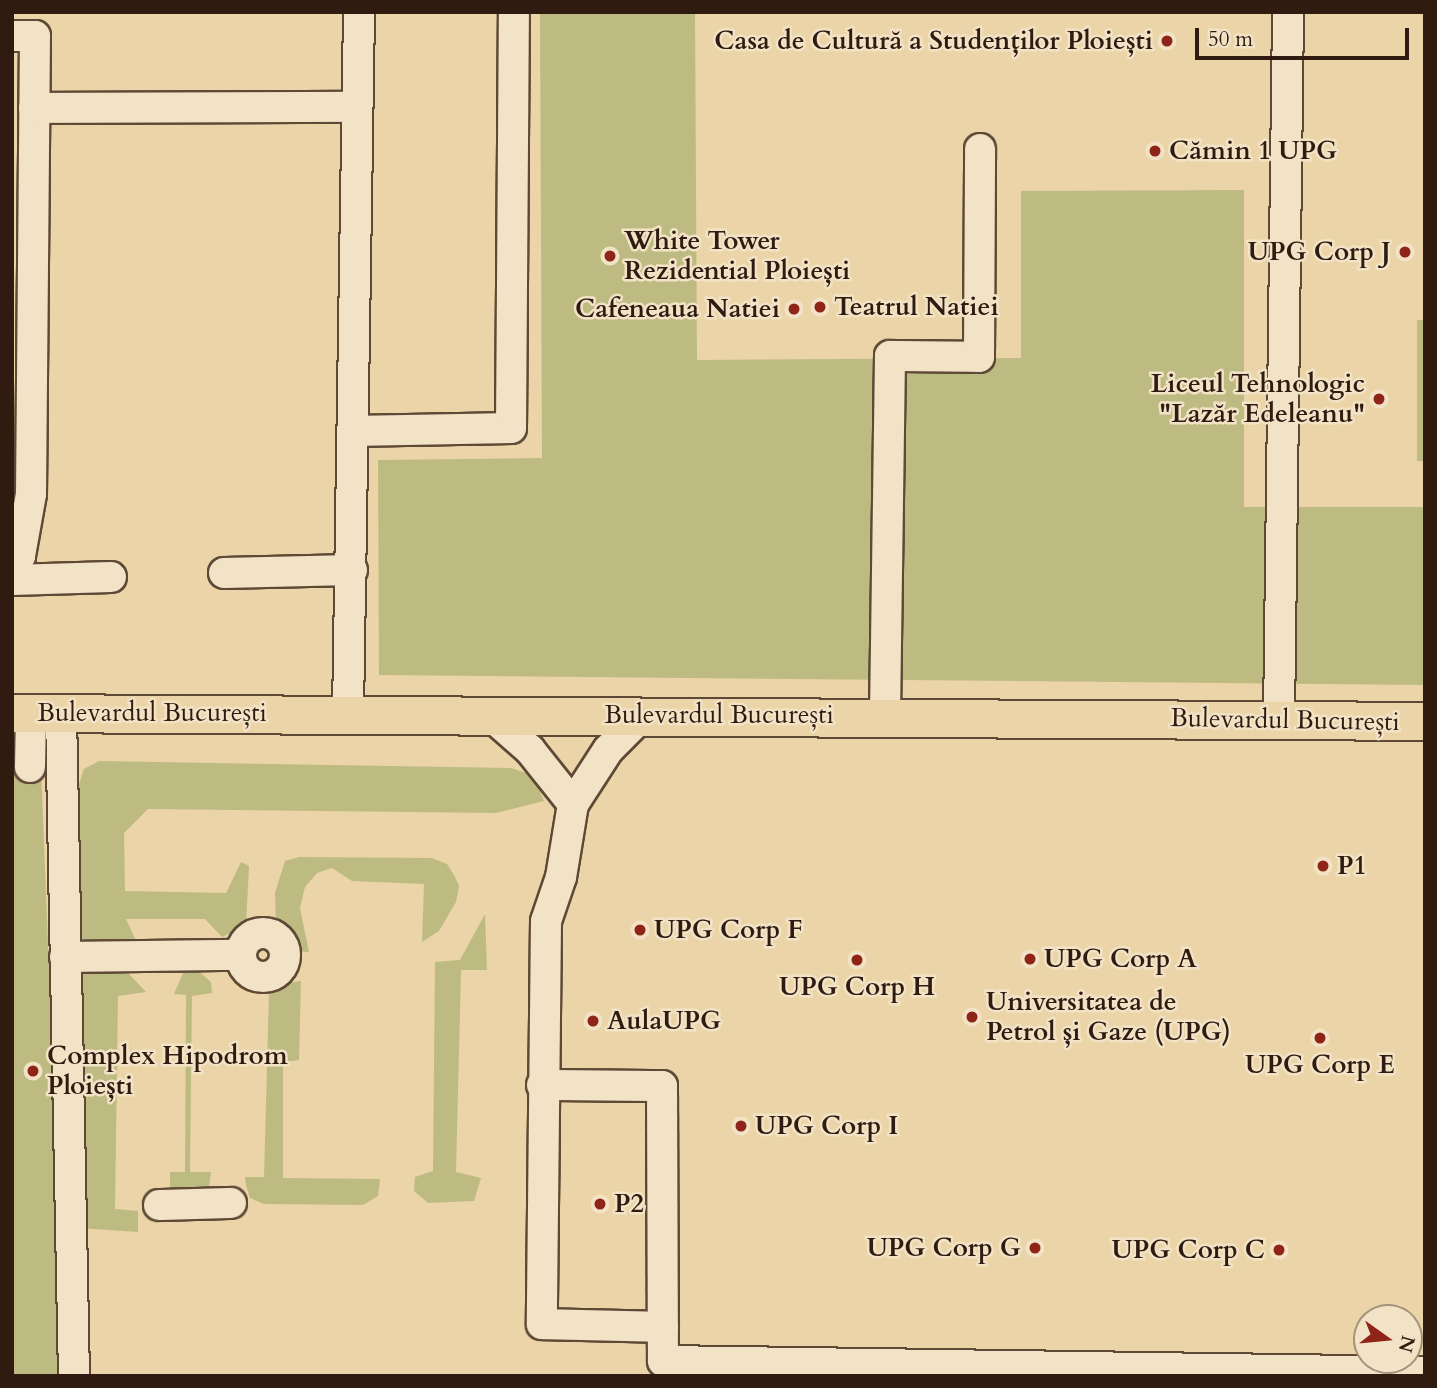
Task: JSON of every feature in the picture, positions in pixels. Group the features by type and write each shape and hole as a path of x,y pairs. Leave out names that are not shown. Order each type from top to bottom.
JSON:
{"main road":[{"name":"Bulevardul București","path":"35,713 885,715 1425,721"}],"lane":[{"path":"348,713 359,12"},
{"path":"354,431 511,428 514,12"},
{"path":"1279,720 1287,12"},
{"path":"12,36 35,36 34,108 22,250 22,394 31,494 20,556 12,569"},
{"path":"34,108 357,107"},
{"path":"885,715 890,356 979,357 980,149"},
{"path":"223,573 352,570"},
{"path":"12,580 111,577"},
{"path":"30,767 35,713"},
{"path":"35,713 65,957 74,1376"},
{"path":"489,714 530,750 573,804"},
{"path":"643,715 608,750 573,804 561,877 546,922 542,1085 542,1324 663,1327"},
{"path":"65,957 241,955"},
{"path":"542,1085 662,1086 663,1361 1346,1373 1425,1372"},
{"path":"159,1205 231,1203"}],"shaded area":[{"path":"540,12 695,12 697,360 1021,358 1021,191 1244,190 1244,507 1425,507 1425,685 379,675 378,460 542,458"},
{"path":"1417,320 1425,320 1425,461 1417,461"},
{"path":"99,761 511,768 533,775 544,801 496,813 148,809 124,833 125,891 226,893 241,862 249,866 246,926 222,937 205,919 126,919 136,941 86,943 78,939 77,790 84,769"},
{"name":"Complex Hipodrom Ploiești","path":"12,767 41,767 65,1376 12,1376"},
{"path":"299,857 432,858 447,864 454,875 459,886 456,902 439,931 422,942 424,884 352,881 332,868 317,873 305,887 300,908 309,952 291,951 276,931 275,893 285,861"},
{"path":"485,914 487,970 461,970 456,1172 481,1178 474,1201 428,1203 414,1191 415,1177 433,1171 435,962 460,960"},
{"path":"104,966 129,974 146,992 118,996 115,1209 138,1211 138,1232 78,1228 76,988 84,972"},
{"path":"196,969 211,982 212,993 192,996 190,1172 211,1172 209,1187 201,1197 170,1190 170,1172 185,1172 186,995 174,994 183,973"},
{"path":"301,981 299,1060 283,1062 283,1178 380,1179 378,1196 363,1205 264,1204 250,1198 246,1185 245,1177 264,1177 269,993 275,985"}],"place":[{"name":"Casa de Cultură a Studenților Ploiești","path":"1167,41"},
{"name":"Cămin 1 UPG","path":"1155,151"},
{"name":"UPG Corp J","path":"1405,252"},
{"name":"White Tower Rezidential Ploiești","path":"610,256"},
{"name":"Teatrul Natiei","path":"820,307"},
{"name":"Cafeneaua Natiei","path":"794,309"},
{"name":"Liceul Tehnologic \"Lazăr Edeleanu\"","path":"1379,399"},
{"name":"P1","path":"1323,866"},
{"name":"UPG Corp F","path":"640,930"},
{"name":"UPG Corp A","path":"1030,959"},
{"name":"UPG Corp H","path":"857,960"},
{"name":"Universitatea de Petrol și Gaze (UPG)","path":"972,1017"},
{"name":"AulaUPG","path":"593,1021"},
{"name":"UPG Corp E","path":"1320,1038"},
{"name":"Complex Hipodrom Ploiești","path":"33,1071"},
{"name":"UPG Corp I","path":"741,1126"},
{"name":"P2","path":"600,1204"},
{"name":"UPG Corp G","path":"1035,1248"},
{"name":"UPG Corp C","path":"1279,1250"}]}
